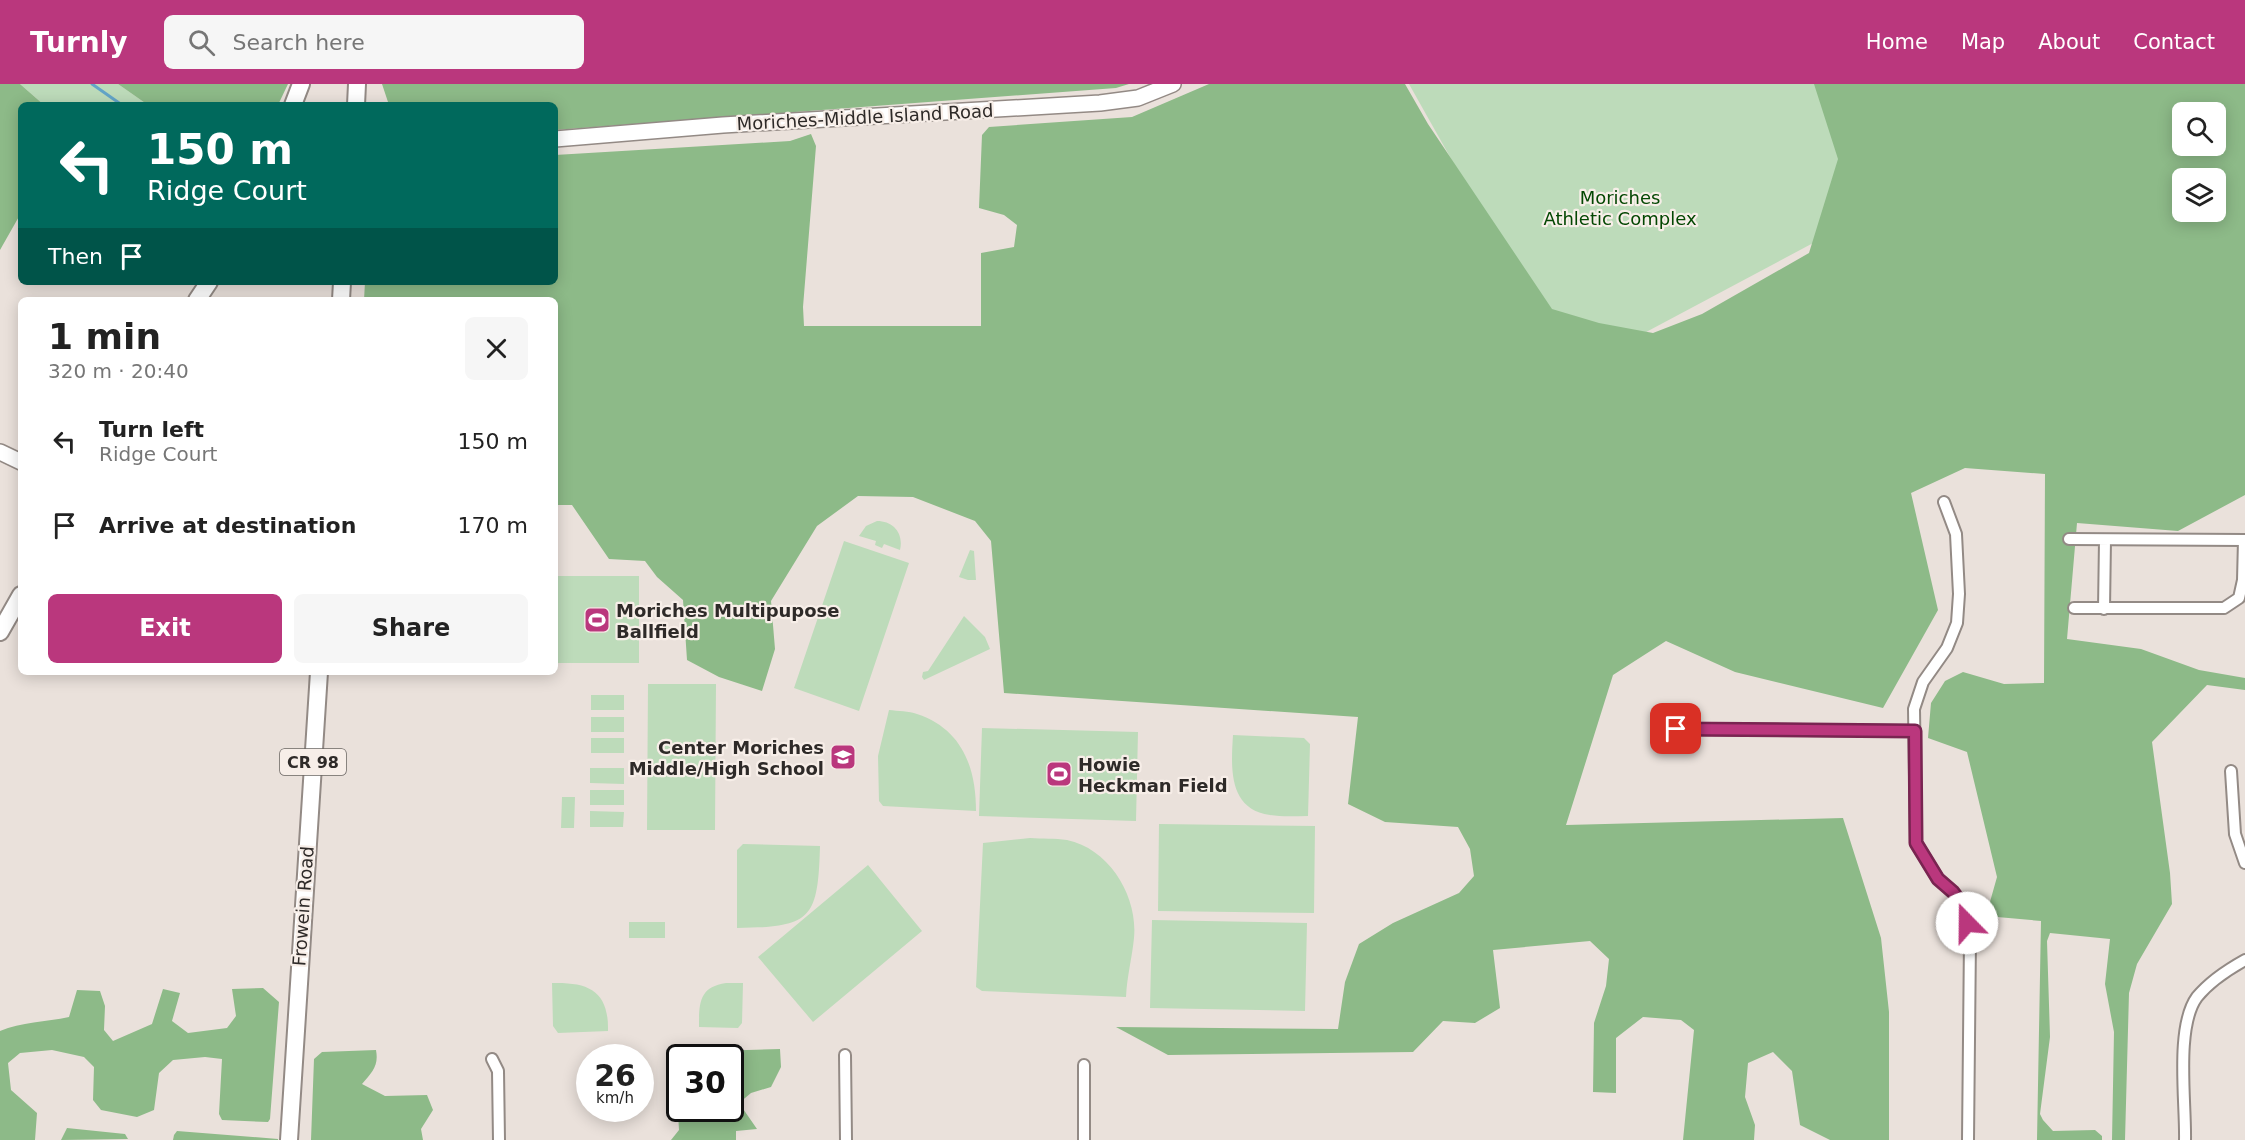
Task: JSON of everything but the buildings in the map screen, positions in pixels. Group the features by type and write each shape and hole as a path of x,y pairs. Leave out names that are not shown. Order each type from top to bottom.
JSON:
{"main road":[{"path":"294,102 301,84"},
{"path":"356,102 357,84"},
{"name":"Moriches-Middle Island Road","path":"558,139 723,125 1100,103 1138,98 1173,84"},
{"path":"0,452 18,461"},
{"path":"0,632 18,600"},
{"name":"Frowein Road","path":"289,1140 319,675"}],"street":[{"path":"1944,502 1956,534 1959,594 1957,623 1947,648 1923,682 1914,709 1916,843 1938,879 1953,892 1965,908 1970,939 1968,1140"},
{"path":"2068,539 2244,540 2244,580 2239,598 2224,608 2074,608"},
{"path":"2104,609 2105,540"},
{"path":"1676,729 1915,731"},
{"path":"2231,771 2235,834 2245,863"},
{"path":"2185,1140 2184,1038 2189,1013 2197,998 2220,974 2245,960"},
{"path":"845,1055 846,1140"},
{"path":"492,1059 498,1071 499,1140"},
{"path":"1084,1065 1084,1140"}],"green space":[{"path":"0,84 20,84 41,102 18,102 18,218 0,250"},
{"path":"20,84 118,84 144,102 41,102"},
{"path":"118,84 288,84 279,102 144,102"},
{"path":"382,84 1129,84 1116,88 558,130 558,102 388,102"},
{"path":"1209,84 1405,84 1428,124 1552,309 1599,323 1653,333 1702,314 1809,253 1838,159 1814,84 2245,84 2245,495 2178,531 2077,523 2067,639 2141,649 2199,670 2245,678 2245,690 2207,685 2152,742 2170,873 2172,904 2137,964 2129,993 2125,1140 2112,1140 2114,1032 2105,984 2110,939 2050,933 2047,941 2050,1037 2040,1114 2053,1131 2095,1130 2102,1136 2102,1140 2037,1140 2041,921 1986,916 1997,877 1967,752 1928,738 1931,703 1945,681 1963,672 2004,684 2044,683 2045,474 1965,468 1911,493 1938,610 1883,708 1735,672 1666,641 1613,675 1566,825 1843,818 1881,938 1889,1012 1889,1140 1830,1140 1800,1125 1792,1071 1773,1052 1748,1063 1745,1097 1755,1125 1754,1140 1683,1140 1694,1030 1681,1020 1643,1017 1616,1038 1616,1093 1593,1092 1594,1023 1606,986 1609,959 1590,941 1493,950 1500,1008 1475,1023 1443,1021 1413,1052 1168,1055 1116,1027 1338,1029 1345,982 1359,944 1393,923 1459,893 1474,876 1470,849 1458,827 1385,822 1348,804 1358,717 1004,693 991,541 975,521 913,497 858,496 817,526 771,601 775,649 762,691 719,677 687,660 683,600 657,577 645,561 609,559 572,505 558,505 558,297 364,297 365,285 558,285 558,155 790,141 811,134 816,146 803,307 804,326 981,326 981,253 1014,247 1017,225 1004,215 979,208 982,135 989,127 1132,117"},
{"name":"Moriches Athletic Complex","path":"1409,84 1827,84 1877,209 1571,372"},
{"path":"877,521 888,523 896,529 900,538 900,550 884,544 882,548 875,545 876,541 859,536 866,526"},
{"path":"844,541 909,563 859,711 794,688"},
{"path":"970,550 974,551 976,580 959,577"},
{"name":"Moriches Multipupose Ballfield","path":"558,576 639,576 639,663 558,663"},
{"path":"964,616 985,637 990,649 924,680 923,672 928,671"},
{"path":"648,684 716,684 715,830 647,830"},
{"path":"591,695 624,695 624,710 591,710"},
{"path":"889,710 914,713 932,721 945,729 955,740 969,765 973,779 976,811 883,806 879,801 878,756"},
{"path":"591,717 624,717 624,732 591,732"},
{"name":"Howie Heckman Field","path":"982,728 1138,732 1136,821 979,816"},
{"path":"1233,735 1304,738 1310,744 1308,816 1270,815 1246,805 1235,785 1232,761"},
{"path":"591,738 624,738 624,753 591,753"},
{"path":"590,768 624,768 624,784 590,783"},
{"path":"590,790 624,790 624,805 590,805"},
{"path":"562,797 575,797 574,828 561,828"},
{"path":"590,811 624,812 623,827 590,827"},
{"path":"1159,824 1315,826 1314,913 1158,911"},
{"path":"1030,838 1062,839 1082,845 1096,853 1118,877 1126,891 1134,922 1126,997 982,991 976,987 983,843"},
{"path":"743,844 820,846 817,890 806,914 795,921 781,925 737,928 737,850"},
{"path":"868,865 922,931 813,1022 758,957"},
{"path":"1152,920 1307,923 1305,1011 1150,1008"},
{"path":"629,922 665,922 665,938 629,938"},
{"path":"552,983 576,984 594,992 605,1006 608,1031 558,1033 553,1026"},
{"path":"726,983 743,983 742,1023 738,1028 699,1027 702,997 710,988"},
{"path":"263,988 279,1002 268,1122 222,1120 219,1114 222,1059 205,1057 173,1060 159,1073 154,1110 137,1117 101,1110 93,1100 94,1067 84,1057 52,1050 20,1053 8,1063 11,1090 37,1113 35,1140 0,1140 0,1031 25,1024 69,1017 77,990 100,991 105,1006 104,1030 113,1041 152,1024 163,989 180,993 172,1021 188,1033 227,1028 236,1016 232,989"},
{"path":"780,1049 781,1067 771,1087 751,1093 744,1099 744,1050"},
{"path":"376,1050 376,1065 362,1084 385,1096 427,1095 433,1110 421,1129 423,1140 311,1140 314,1059 322,1052"},
{"path":"744,1110 757,1129 736,1131 736,1140 671,1140 679,1130 679,1122 744,1122"},
{"path":"67,1128 125,1134 128,1139 61,1140"},
{"path":"177,1131 278,1139 278,1140 173,1140"}],"waterway":[{"path":"92,84 118,102"}],"place":[{"name":"Moriches Multipupose Ballfield","path":"597,620"},
{"name":"Center Moriches Middle/High School","path":"843,757"},
{"name":"Howie Heckman Field","path":"1059,774"}],"route":[{"path":"1676,729 1915,731 1916,843 1938,879 1953,892 1965,908 1967,923"}]}
